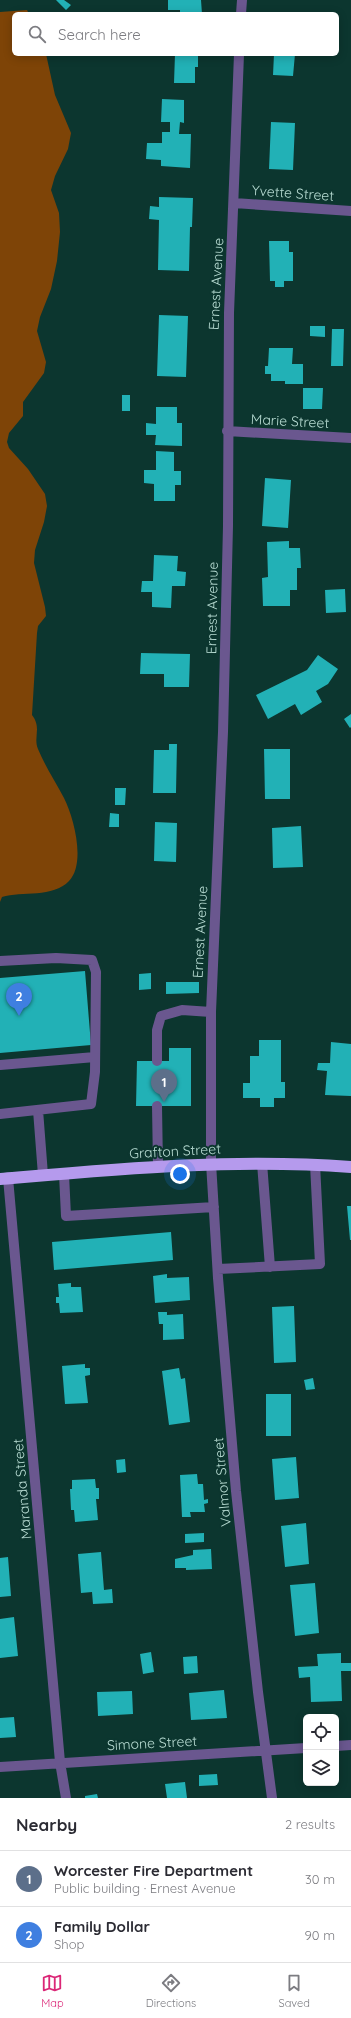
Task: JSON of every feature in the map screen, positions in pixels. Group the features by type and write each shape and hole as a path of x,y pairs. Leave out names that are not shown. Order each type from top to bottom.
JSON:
{"highway":[{"name":"Grafton Street","path":"4,1178 211,1163 315,1164 351,1167"}],"street":[{"path":"241,12 242,0"},
{"name":"Ernest Avenue","path":"211,1163 211,1012 224,732 228,526 227,431 229,313 239,56"},
{"name":"Yvette Street","path":"234,203 351,211"},
{"name":"Marie Street","path":"227,431 351,438"},
{"path":"0,961 56,958 92,960 96,972 95,1057 91,1104 0,1114"},
{"path":"157,1061 157,1030 161,1016 182,1010 211,1012"},
{"path":"0,1065 95,1057"},
{"path":"157,1106 158,1166"},
{"path":"38,1110 43,1175"},
{"name":"Valmor Street","path":"211,1163 236,1491 258,1692 272,1798"},
{"path":"262,1163 270,1267"},
{"path":"218,1269 320,1264 315,1164"},
{"path":"64,1174 66,1216 214,1207"},
{"name":"Maranda Street","path":"4,1178 60,1762 66,1798"},
{"path":"339,1746 351,1745"},
{"name":"Simone Street","path":"0,1767 60,1762 267,1752 303,1748"}],"shaded area":[{"path":"27,10 28,12 12,12 12,56 46,56 55,95 71,133 68,149 55,176 51,190 59,213 60,232 57,261 51,289 40,317 37,331 46,362 44,373 23,402 23,416 9,433 7,442 9,448 28,469 45,494 47,506 44,522 35,550 34,563 46,616 38,626 37,633 32,715 37,728 36,740 38,749 68,807 77,840 78,852 74,873 69,881 62,886 55,890 46,892 2,897 0,902 0,12"}],"building":[{"path":"56,0 64,0 71,5 66,10"},
{"path":"168,0 201,0 202,12 180,12 180,10 168,10"},
{"path":"175,56 198,56 198,67 195,67 195,83 174,83"},
{"path":"274,56 295,56 293,76 273,75"},
{"path":"162,99 184,100 184,123 180,122 179,134 191,134 190,168 161,166 161,160 146,159 147,143 162,143 162,132 170,132 170,122 161,122"},
{"path":"271,122 295,123 293,170 269,169"},
{"path":"159,197 193,198 192,227 190,227 189,271 158,270 159,220 149,219 150,206 159,207"},
{"path":"269,241 289,241 289,252 293,252 293,281 284,281 284,287 275,287 275,281 270,281"},
{"path":"159,315 188,316 186,377 157,376"},
{"path":"310,326 325,326 325,337 310,336"},
{"path":"332,329 344,329 343,366 331,366"},
{"path":"269,348 293,348 292,364 303,364 303,384 285,384 285,381 271,381 271,374 265,374 265,366 268,366"},
{"path":"303,388 323,388 322,409 303,409"},
{"path":"122,395 130,395 130,411 122,411"},
{"path":"156,407 177,407 177,423 182,423 182,446 155,445 156,435 146,435 146,423 156,424"},
{"path":"156,451 174,452 174,471 181,471 181,485 175,485 175,501 154,501 154,484 144,483 144,470 156,470"},
{"path":"265,478 291,480 288,528 262,526"},
{"path":"289,541 289,548 300,548 301,568 297,568 297,590 290,590 290,606 263,606 262,578 268,577 267,542"},
{"path":"154,555 178,556 177,571 186,572 185,586 172,586 171,608 152,607 152,592 141,592 142,581 153,581"},
{"path":"345,589 346,612 326,613 325,590"},
{"path":"141,653 190,654 189,687 164,687 164,674 140,674"},
{"path":"318,655 338,669 328,684 316,691 322,702 301,715 295,704 268,719 256,695 307,670"},
{"path":"351,714 351,727 350,728 344,719"},
{"path":"169,744 177,744 176,793 153,793 154,750 169,750"},
{"path":"264,749 290,749 290,799 265,799"},
{"path":"115,788 126,788 125,805 115,805"},
{"path":"110,813 119,814 119,827 109,827"},
{"path":"155,822 177,823 176,862 154,861"},
{"path":"301,826 303,867 273,868 272,828"},
{"path":"85,971 91,1045 0,1053 0,978"},
{"path":"151,973 151,989 139,990 139,974"},
{"path":"166,982 199,982 199,993 166,994"},
{"path":"259,1040 281,1040 281,1082 285,1082 285,1098 274,1098 274,1107 260,1107 260,1098 243,1098 243,1083 250,1083 250,1056 259,1056"},
{"path":"331,1042 351,1044 351,1096 325,1095 327,1071 317,1070 318,1063 330,1063"},
{"path":"169,1048 191,1048 191,1106 136,1106 137,1061 169,1061"},
{"path":"347,1206 351,1206 351,1240 350,1240"},
{"path":"171,1232 173,1260 54,1270 52,1242"},
{"path":"167,1274 167,1278 189,1277 190,1300 155,1303 153,1276"},
{"path":"71,1283 71,1287 81,1287 83,1312 60,1313 59,1303 56,1303 56,1297 59,1297 58,1284"},
{"path":"294,1306 296,1362 274,1363 272,1307"},
{"path":"158,1312 167,1312 167,1315 183,1314 184,1339 163,1340 163,1324 159,1324"},
{"path":"85,1364 85,1368 90,1368 90,1375 85,1376 88,1403 65,1404 62,1366"},
{"path":"179,1368 181,1379 185,1378 190,1422 169,1425 162,1371"},
{"path":"313,1378 315,1389 306,1390 304,1380"},
{"path":"266,1394 291,1394 291,1436 266,1436"},
{"path":"296,1457 299,1498 275,1500 272,1459"},
{"path":"125,1459 126,1472 117,1473 116,1460"},
{"path":"197,1474 198,1484 203,1484 204,1500 208,1499 208,1503 204,1504 205,1512 190,1512 191,1517 182,1517 180,1475"},
{"path":"95,1479 96,1488 99,1488 99,1499 96,1499 98,1520 75,1522 74,1510 71,1510 70,1489 72,1489 72,1480"},
{"path":"306,1523 309,1564 285,1567 281,1526"},
{"path":"204,1533 204,1542 185,1543 185,1534"},
{"path":"211,1549 212,1569 186,1570 186,1568 175,1568 175,1559 193,1555 193,1550"},
{"path":"101,1552 104,1590 112,1589 113,1603 93,1604 92,1592 81,1593 78,1554"},
{"path":"8,1557 11,1596 0,1597 0,1558"},
{"path":"315,1583 319,1633 295,1636 290,1585"},
{"path":"14,1617 18,1656 0,1658 0,1619"},
{"path":"151,1652 154,1672 143,1674 140,1654"},
{"path":"341,1653 341,1663 351,1663 351,1671 341,1671 342,1701 311,1702 310,1677 299,1678 298,1667 318,1666 317,1654"},
{"path":"197,1656 198,1673 184,1674 183,1657"},
{"path":"224,1690 227,1718 191,1720 189,1693"},
{"path":"132,1691 133,1714 98,1716 97,1692"},
{"path":"14,1717 16,1737 0,1738 0,1718"},
{"path":"217,1774 218,1785 199,1786 199,1775"},
{"path":"185,1782 187,1798 167,1798 165,1784"},
{"path":"97,1794 98,1798 85,1798 85,1796"}],"place":[{"name":"Family Dollar","path":"19,1016"},
{"name":"Worcester Fire Department","path":"164,1102"}]}
